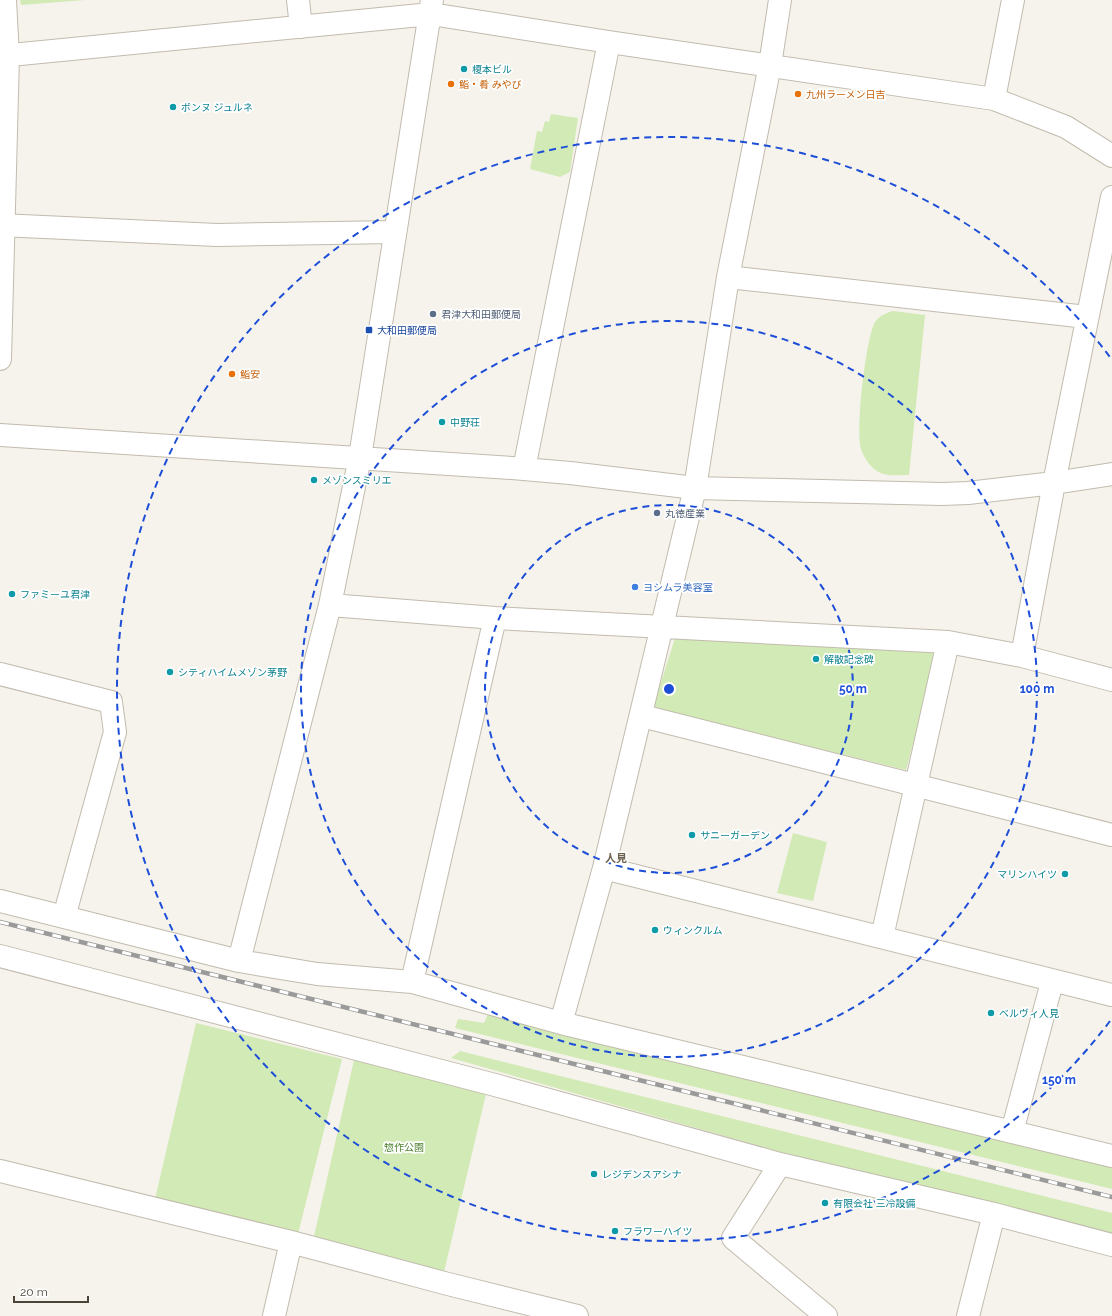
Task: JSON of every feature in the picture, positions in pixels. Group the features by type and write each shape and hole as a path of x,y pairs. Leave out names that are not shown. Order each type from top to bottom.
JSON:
{"street":[{"path":"0,359 5,0"},
{"path":"298,0 301,27"},
{"path":"561,1023 604,868 642,716 695,488 728,277 770,65 780,0"},
{"path":"994,99 1013,0"},
{"path":"4,56 301,27 421,8 609,42 994,99 1066,127 1112,156"},
{"path":"239,961 330,605 360,457 394,232 421,8"},
{"path":"524,469 609,42"},
{"path":"1022,656 1054,483 1112,197"},
{"path":"2,225 217,235 394,232"},
{"path":"728,277 1087,317"},
{"path":"0,435 360,457 524,469 695,488 942,494 968,493 1054,483 1112,474"},
{"path":"330,605 495,618 948,642 1022,656 1112,680"},
{"path":"412,982 495,618"},
{"path":"882,937 948,642"},
{"path":"0,674 111,702 115,732 64,917"},
{"path":"642,716 916,784 1112,835"},
{"path":"604,868 882,937 1052,982 1112,995"},
{"path":"0,901 239,961 317,974 412,982 561,1023 1112,1156"},
{"path":"0,956 495,1085 780,1164 994,1214 1112,1245"},
{"path":"1012,1132 1052,982"},
{"path":"780,1164 733,1238 816,1313"},
{"path":"0,1171 291,1242 448,1284 577,1316"},
{"path":"968,1316 994,1214"},
{"path":"274,1316 291,1242"}],"green space":[{"path":"20,0 85,0 21,5"},
{"path":"551,114 578,118 570,172 560,177 530,169 537,131 542,132 545,121 549,122"},
{"path":"893,311 925,315 909,475 888,475 874,469 863,455 860,439 860,405 868,346 875,322 885,314"},
{"path":"675,638 937,653 906,770 653,708"},
{"path":"793,833 827,842 813,901 777,893"},
{"path":"488,1014 1112,1166 1112,1189 455,1028 458,1019 484,1023"},
{"path":"196,1023 342,1059 298,1234 155,1199"},
{"path":"460,1051 1112,1213 1112,1233 784,1153 451,1058"},
{"name":"惣作公園","path":"354,1060 486,1094 444,1272 314,1236"}],"railway":[{"path":"0,922 1112,1197"}],"place":[{"name":"榎本ビル","path":"464,69"},
{"name":"鮨・肴 みやび","path":"451,84"},
{"name":"九州ラーメン日吉","path":"798,94"},
{"name":"ボンヌ ジュルネ","path":"173,107"},
{"name":"君津大和田郵便局","path":"433,314"},
{"name":"大和田郵便局","path":"369,330"},
{"name":"鮨安","path":"232,374"},
{"name":"中野荘","path":"442,422"},
{"name":"メゾンスミリエ","path":"314,480"},
{"name":"丸徳産業","path":"657,513"},
{"name":"ヨシムラ美容室","path":"635,587"},
{"name":"ファミーユ君津","path":"12,594"},
{"name":"解散記念碑","path":"816,659"},
{"name":"シティハイムメゾン茅野","path":"170,672"},
{"name":"サニーガーデン","path":"692,835"},
{"name":"マリンハイツ","path":"1065,874"},
{"name":"ウィンクルム","path":"655,930"},
{"name":"ベルヴィ人見","path":"991,1013"},
{"name":"レジデンスアシナ","path":"594,1174"},
{"name":"有限会社 三冷設備","path":"825,1203"},
{"name":"フラワーハイツ","path":"615,1231"}],"district":[{"name":"人見","path":"616,858"}]}
